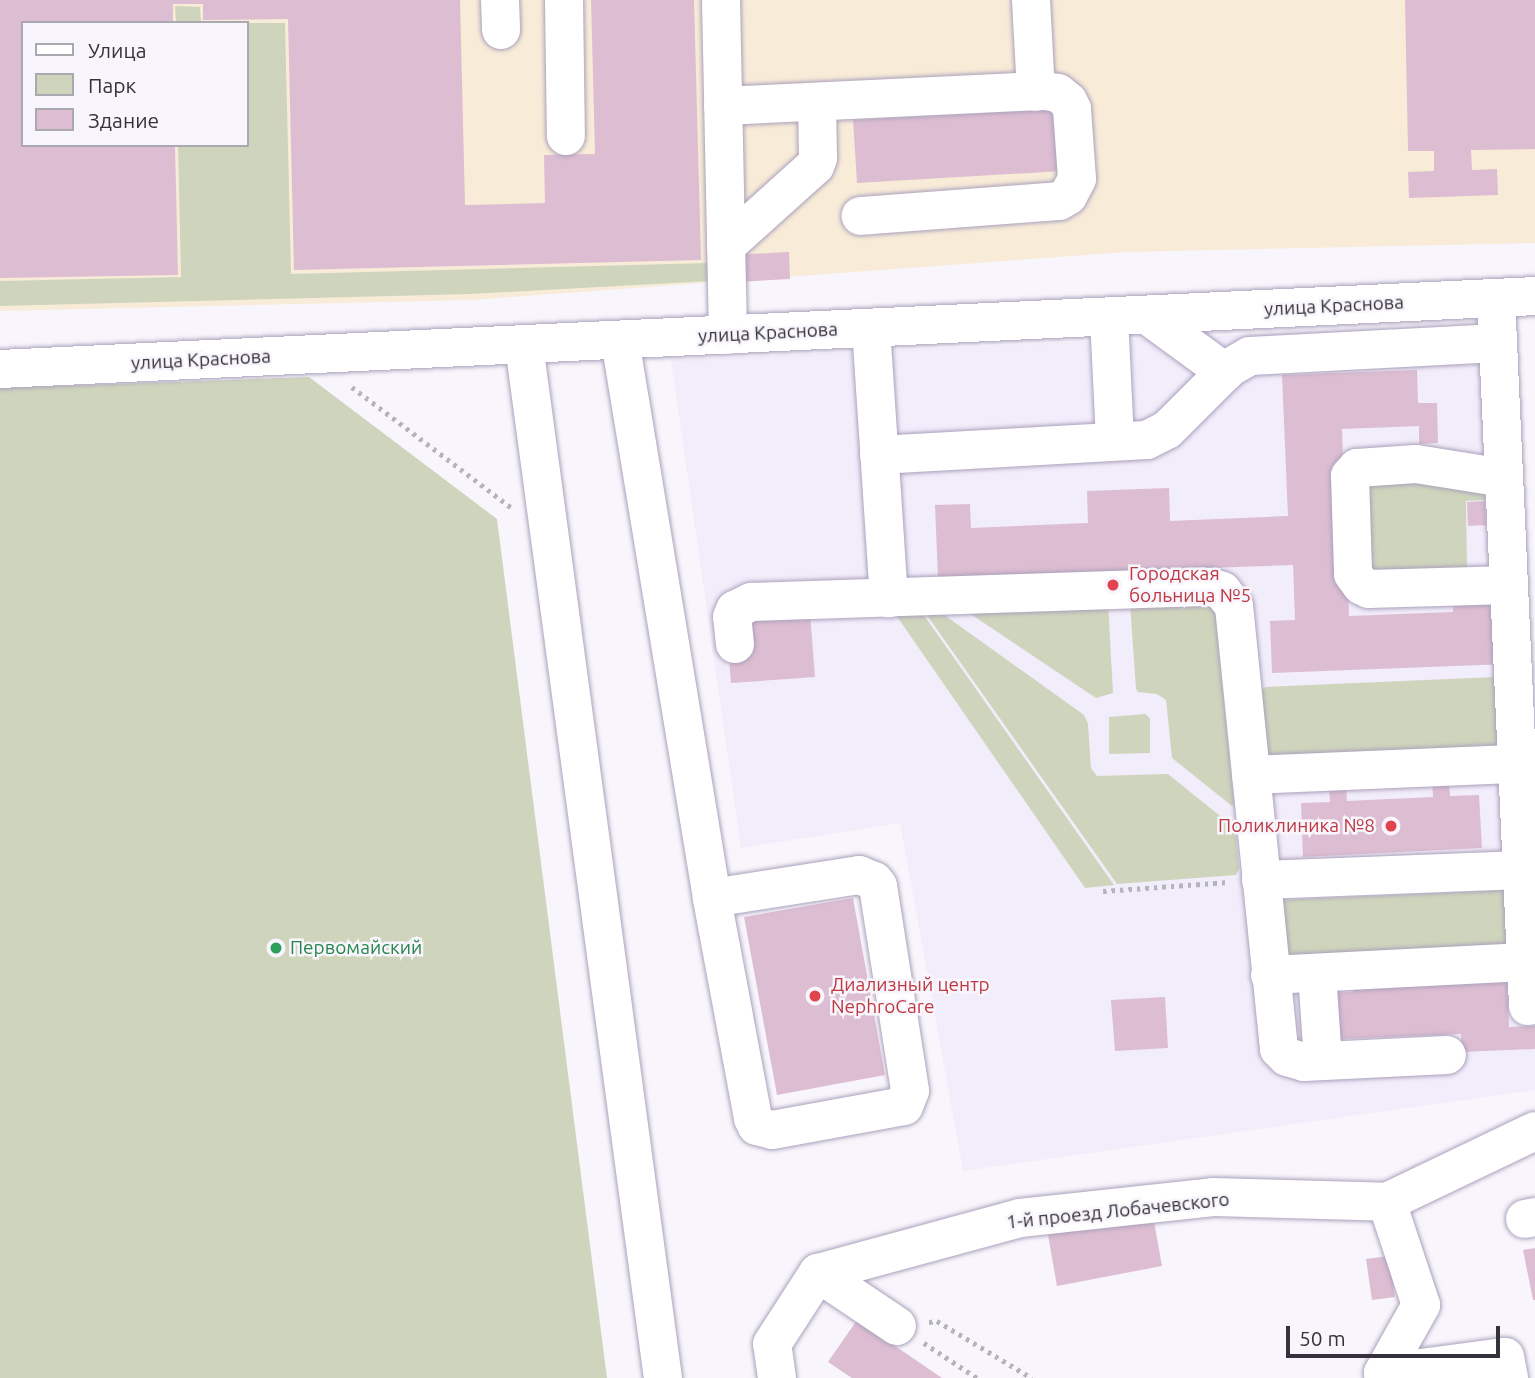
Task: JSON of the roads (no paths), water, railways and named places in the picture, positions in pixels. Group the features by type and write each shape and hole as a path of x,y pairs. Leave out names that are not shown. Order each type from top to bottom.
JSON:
{"street":[{"path":"564,0 566,136"},
{"path":"721,0 727,335"},
{"path":"1031,0 1036,92"},
{"path":"723,106 1036,92 1058,93 1072,109 1077,179 1068,197 1059,201 861,216"},
{"path":"726,246 816,166 817,102"},
{"name":"улица Краснова","path":"0,369 1535,296"},
{"path":"1496,298 1528,1006"},
{"path":"1147,315 1225,372"},
{"path":"1109,317 1115,441"},
{"path":"871,328 888,598"},
{"path":"620,340 712,898 757,1126 772,1130 904,1106 910,1091 878,886 874,881 859,875 712,898"},
{"path":"879,455 1158,436 1225,372 1250,356 1498,343"},
{"path":"524,345 663,1378"},
{"path":"1504,478 1416,464 1357,468 1350,477 1353,574 1361,586 1369,589 1508,585"},
{"path":"735,644 732,617 741,604 1210,587 1222,591 1234,606 1279,1049 1287,1057 1298,1061 1447,1055"},
{"path":"1251,775 1517,764"},
{"path":"1261,880 1522,870"},
{"path":"1270,975 1525,962"},
{"path":"1317,973 1323,1061"},
{"name":"1-й проезд Лобачевского","path":"818,1273 1020,1218 1213,1197 1387,1202 1535,1131"},
{"path":"1383,1375 1421,1306 1387,1202"},
{"path":"777,1378 772,1344 818,1273 897,1326"},
{"path":"1383,1375 1505,1357 1509,1378"}],"place":[{"name":"Городская больница №5","path":"1113,585"},
{"name":"Поликлиника №8","path":"1391,826"},
{"name":"Первомайский","path":"276,948"},
{"name":"Диализный центр NephroCare","path":"815,996"}]}
